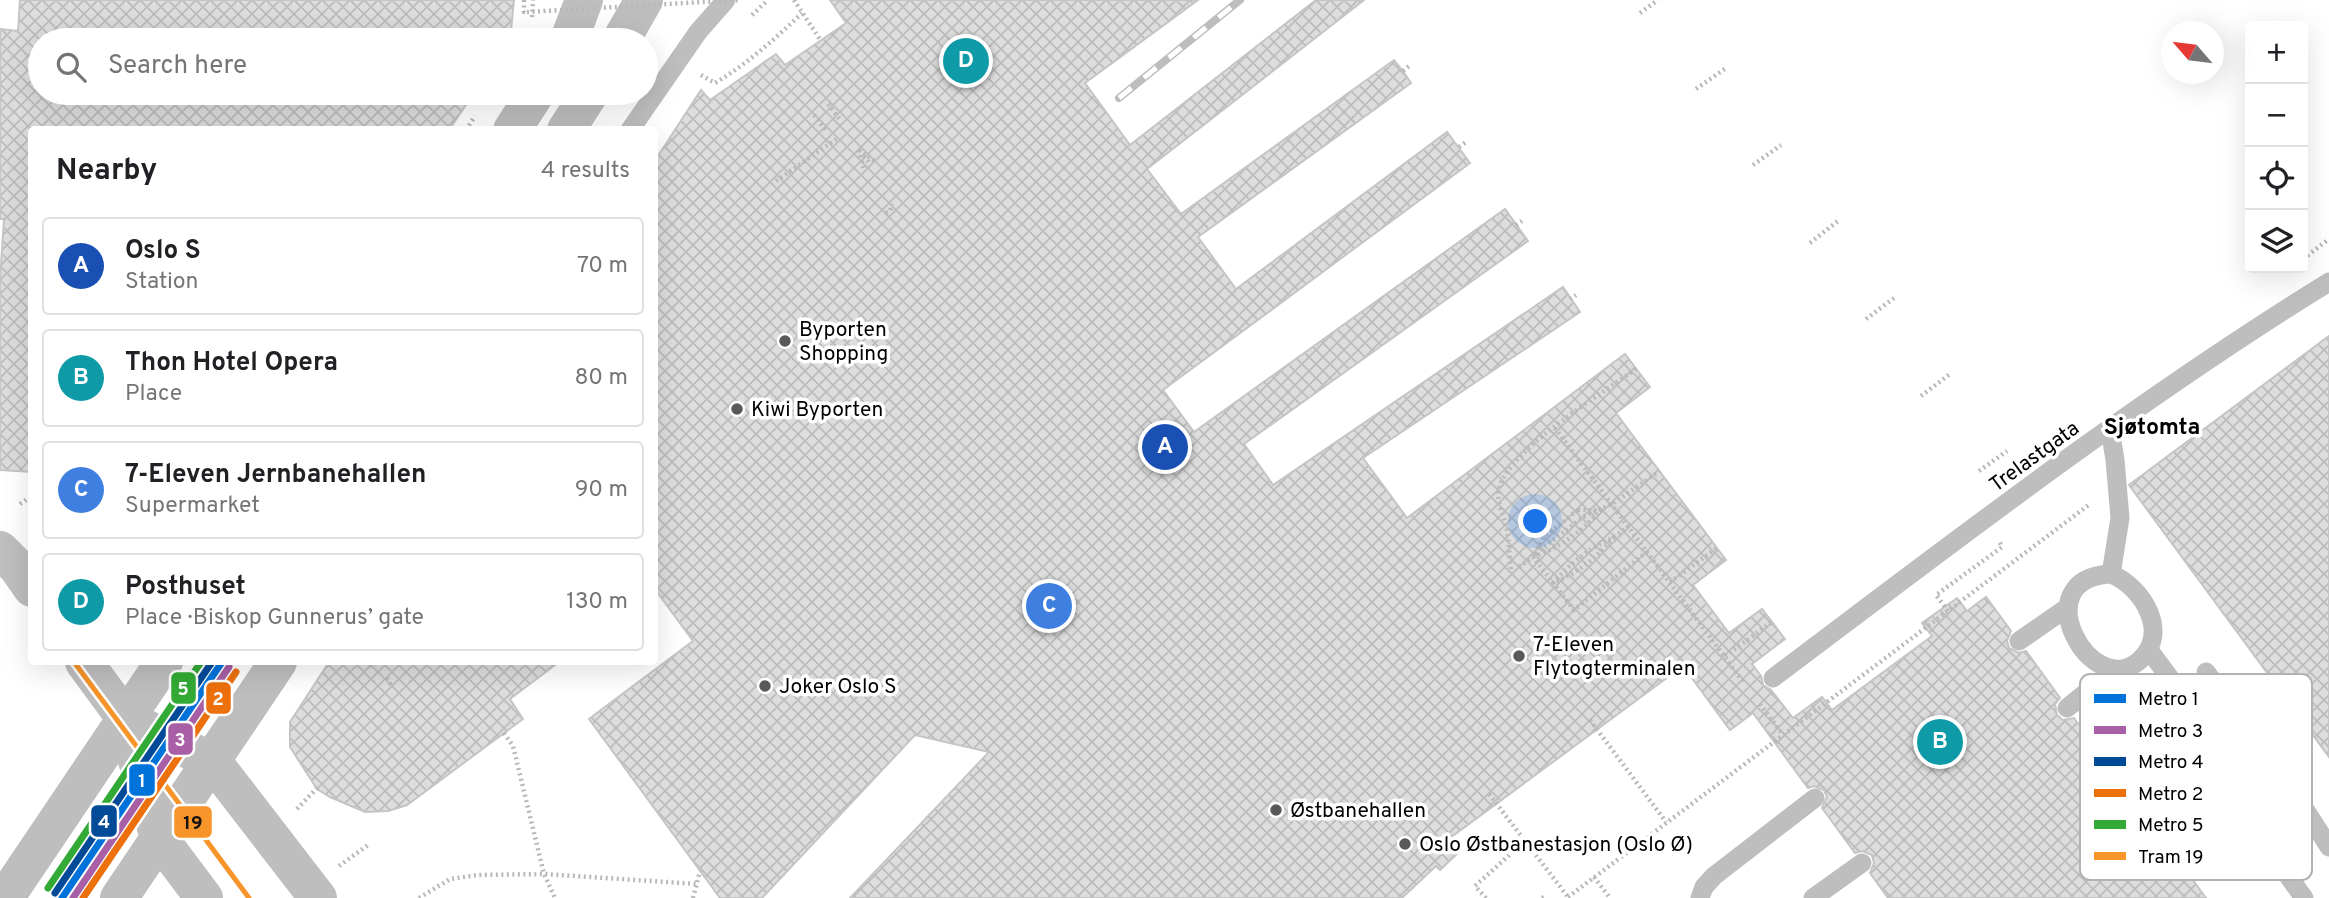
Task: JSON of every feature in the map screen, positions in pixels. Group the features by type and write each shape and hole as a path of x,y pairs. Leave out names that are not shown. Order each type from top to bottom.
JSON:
{"street":[{"path":"574,28 584,0"},
{"path":"628,28 644,0"},
{"path":"515,126 528,105"},
{"path":"569,126 582,105"},
{"path":"0,550 28,582"},
{"path":"85,665 125,718 159,838 204,898"},
{"path":"5,898 162,665"},
{"path":"119,898 276,665"},
{"path":"125,718 212,762 318,898"}],"lane":[{"path":"658,89 698,32 726,0"},
{"path":"632,126 647,105"},
{"name":"Trelastgata","path":"1773,678 2110,429 2242,336 2329,282"},
{"path":"2110,429 2120,518 2112,574"},
{"path":"2019,641 2068,607 2083,581 2096,575 2112,574 2130,584 2149,611 2153,637 2149,650 2139,662 2126,669 2114,670 2095,661 2081,649 2073,637 2068,607"},
{"path":"2149,650 2167,674"},
{"path":"61,898 219,665"},
{"path":"2109,674 2114,670"},
{"path":"2067,708 2080,697"},
{"path":"1700,898 1704,887 1714,876 1815,798"},
{"path":"2312,824 2329,847"},
{"path":"1813,898 1862,863"},
{"path":"2291,880 2304,898"}],"path":[{"path":"524,0 524,12 738,0"},
{"path":"532,17 533,0"},
{"path":"794,0 821,41"},
{"path":"1640,13 1658,0"},
{"path":"701,74 715,83 727,76 777,37 802,13"},
{"path":"1402,71 1410,65"},
{"path":"1696,89 1726,68"},
{"path":"828,104 841,121"},
{"path":"814,115 827,132"},
{"path":"776,181 838,138"},
{"path":"1459,147 1466,142"},
{"path":"1754,165 1781,145"},
{"path":"864,171 859,150 874,164"},
{"path":"886,213 890,211 892,204"},
{"path":"1516,225 1522,221"},
{"path":"1810,243 1838,221"},
{"path":"2308,255 2329,239"},
{"path":"1570,299 1576,295"},
{"path":"1866,319 1894,299"},
{"path":"1511,569 1507,527 1499,500 1499,490 1506,472 1555,428 1637,369"},
{"path":"1922,396 1950,374"},
{"path":"1555,428 1747,687"},
{"path":"1979,471 2007,451"},
{"path":"1533,556 1554,550 1588,524 1601,510 1660,471"},
{"path":"1489,794 1568,897 2116,484"},
{"path":"20,504 28,499"},
{"path":"1518,568 1533,556 1544,537 1578,510 1601,510"},
{"path":"1553,583 1568,566 1594,546 1629,527"},
{"path":"1553,583 1574,574 1600,554 1614,537"},
{"path":"1670,582 1717,548"},
{"path":"1533,556 1574,610 1647,552"},
{"path":"1948,611 1936,595 1992,554"},
{"path":"1725,656 1772,622"},
{"path":"387,678 391,685"},
{"path":"1754,697 1783,735"},
{"path":"1590,720 1666,822"},
{"path":"504,733 513,746 544,874 555,898"},
{"path":"294,812 318,788"},
{"path":"1486,898 1475,886 1525,841"},
{"path":"350,858 368,845"},
{"path":"693,898 700,871"},
{"path":"419,898 450,879 478,875 544,874 698,884"},
{"path":"1594,877 1610,898"}],"building":[{"path":"20,0 514,0 511,28 28,28 28,105 466,105 452,126 28,126 28,472 0,470 0,280 4,219 0,219 0,29 18,31"},
{"path":"830,0 1198,0 1085,83 1130,145 1316,0 1364,0 1147,169 1181,214 1394,60 1403,71 1411,83 1198,237 1236,289 1447,132 1470,163 1163,390 1194,432 1505,209 1528,241 1244,444 1273,485 1563,287 1580,312 1363,458 1407,518 1625,354 1650,387 1616,413 1726,560 1693,585 1729,633 1762,609 1785,639 1752,664 1761,676 1763,685 1771,690 1793,718 1822,697 1832,710 1932,636 1922,623 1957,598 1967,611 1986,597 2011,631 2007,641 2009,648 2019,653 2026,651 2060,698 2055,704 2057,715 2063,720 2074,718 2080,726 2080,880 2193,880 2206,898 1888,898 1870,873 1874,863 1872,855 1862,851 1855,853 1822,808 1827,797 1824,790 1814,786 1808,788 1753,713 1730,730 1683,666 1450,838 1461,850 1440,870 1436,866 1402,898 850,898 989,752 915,735 762,898 720,898 589,719 693,641 658,593 658,156 701,90 710,100 776,54 785,65 846,23"},
{"path":"2329,336 2329,757 2312,734 2312,674 2268,674 2129,485"},
{"path":"327,665 555,665 510,699 523,719 407,805 388,811 365,812 317,789 290,747 290,722"}],"railway":[{"path":"1119,98 1240,0"}],"metro line":[{"name":"5","path":"48,888 199,665"},
{"name":"4","path":"55,893 210,665"},
{"name":"1","path":"62,898 220,665"},
{"name":"3","path":"73,898 229,667"},
{"name":"2","path":"83,898 236,672"}],"tram line":[{"name":"19","path":"76,665 249,898"}],"place":[{"name":"Posthuset","path":"966,61"},
{"name":"Byporten Shopping","path":"785,341"},
{"name":"Kiwi Byporten","path":"737,409"},
{"name":"Oslo S","path":"1165,447"},
{"name":"7-Eleven Jernbanehallen","path":"1049,606"},
{"name":"7-Eleven Flytogterminalen","path":"1519,656"},
{"name":"Joker Oslo S","path":"765,686"},
{"name":"Thon Hotel Opera","path":"1940,742"},
{"name":"Østbanehallen","path":"1276,810"},
{"name":"Oslo Østbanestasjon (Oslo Ø)","path":"1405,844"}],"district":[{"name":"Sjøtomta","path":"2152,426"}]}
